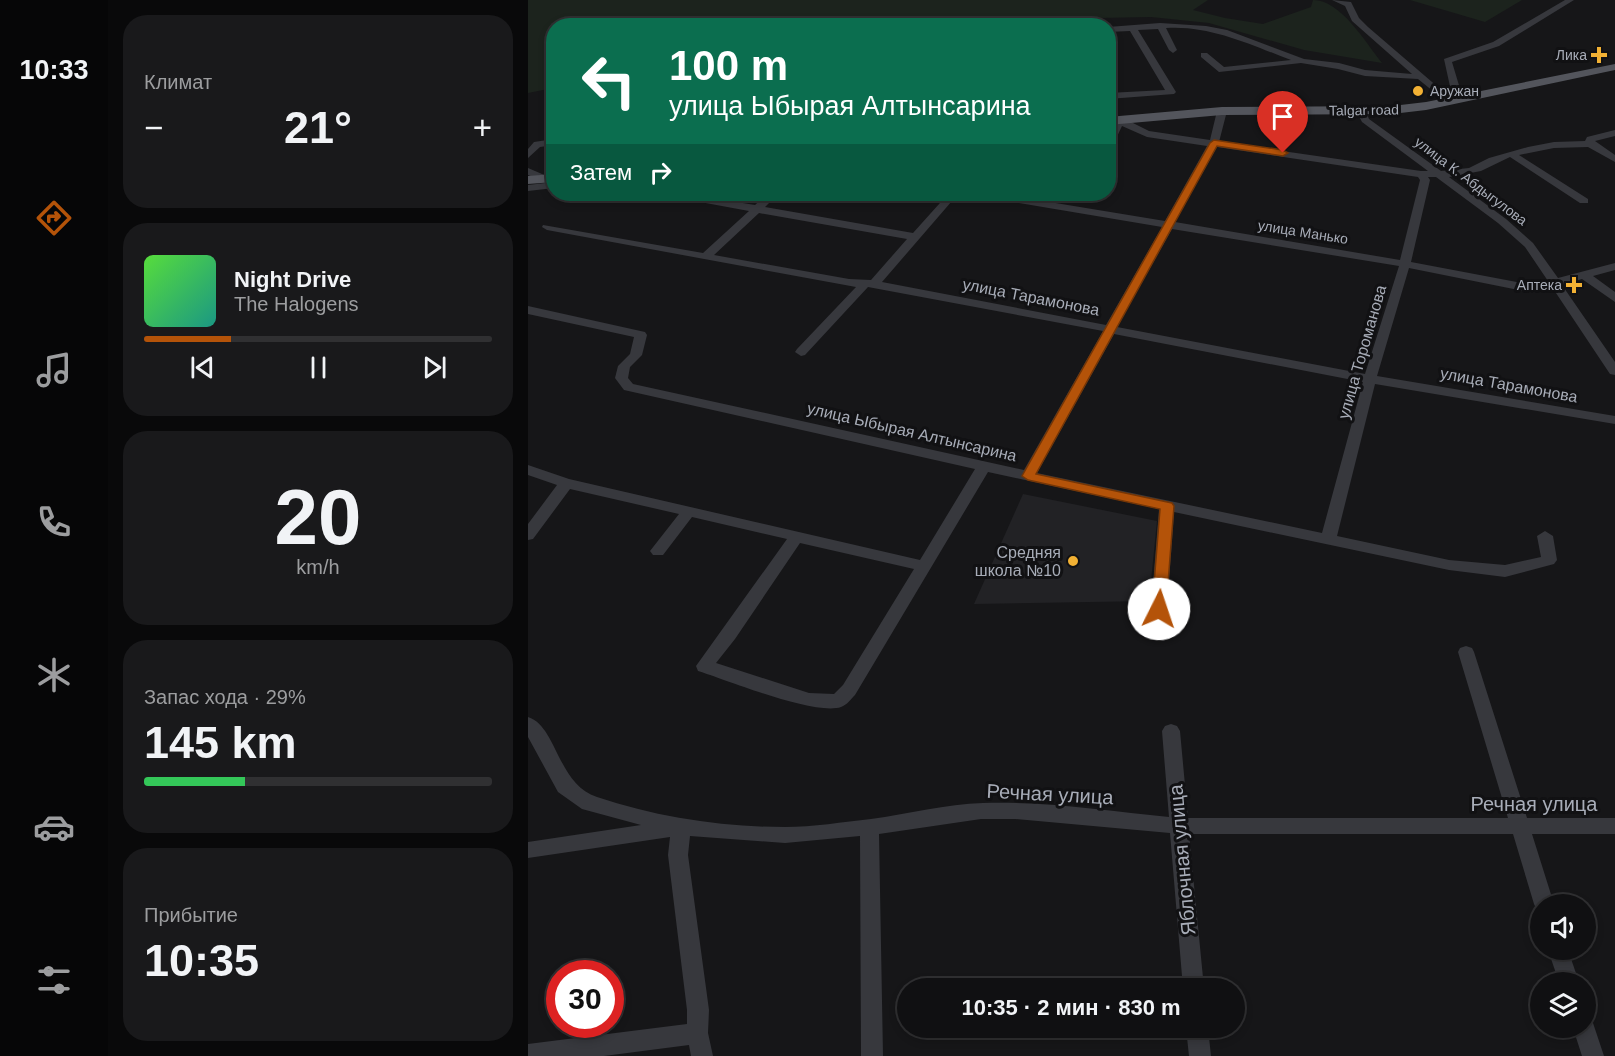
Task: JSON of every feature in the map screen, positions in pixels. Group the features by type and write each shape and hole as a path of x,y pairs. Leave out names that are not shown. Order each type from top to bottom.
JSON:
{"main road":[{"name":"Talgar road","path":"1116,121 1222,111 1362,112 1406,109 1615,67"},
{"path":"528,180 546,181"}],"street":[{"path":"1336,0 1348,4 1355,19 1365,29 1448,99 1456,92 1447,60 1470,56 1498,44 1570,0"},
{"path":"1116,29 1160,25 1190,26 1224,32 1302,61 1339,66 1365,73 1423,77"},
{"path":"1160,25 1173,50"},
{"path":"1116,95 1171,92 1133,28"},
{"path":"1204,55 1222,70 1302,61"},
{"path":"1028,476 1214,143 1222,111"},
{"name":"улица К. Абдыгулова","path":"1362,112 1365,120 1502,221 1529,245 1615,371"},
{"path":"1116,122 1141,132 1420,174 1477,170 1492,160 1575,142 1590,144 1615,159"},
{"path":"1590,144 1590,139 1615,134"},
{"path":"528,154 537,144 546,143"},
{"path":"1513,155 1584,201"},
{"path":"528,171 546,179"},
{"name":"улица Тороманова","path":"1328,540 1370,378 1405,264 1425,180 1420,174"},
{"path":"528,188 546,182"},
{"path":"716,201 915,237"},
{"path":"705,257 766,201"},
{"path":"801,352 915,237 947,201"},
{"name":"улица Манько","path":"1026,201 1405,264 1533,289 1615,266"},
{"name":"улица Тарамонова","path":"547,227 705,257 869,284 1370,378 1615,420"},
{"path":"1583,274 1615,298"},
{"path":"1533,289 1566,300"},
{"name":"улица Ыбырая Алтынсарина","path":"528,310 641,335 636,355 624,366 621,378 629,387 1028,476 1449,565 1505,571 1549,560 1545,536"},
{"path":"797,536 729,635 704,666 809,700 838,701 849,690 984,466"},
{"path":"528,470 566,483 924,566"},
{"path":"528,535 566,483"},
{"path":"1159,609 1167,506"},
{"path":"658,551 689,511"},
{"path":"1466,652 1541,894"},
{"name":"Речная улица","path":"528,724 540,740 558,778 575,796 589,803 681,827 785,835 869,827 981,811 1015,811 1178,826 1615,826"},
{"name":"Яблочная улица","path":"1171,731 1192,978"},
{"path":"528,850 681,827 678,855 698,1010 697,1033 702,1056"},
{"path":"869,827 872,1056"},
{"path":"528,1055 697,1033"},
{"path":"1198,1038 1200,1056"},
{"path":"1587,1038 1593,1056"}],"shaded area":[{"path":"528,0 1208,0 1193,10 1263,24 1311,7 1313,0 1323,2 1343,14 1382,63 1304,50 1209,23 1151,17 546,18 546,89 528,93"},
{"path":"1410,0 1522,0 1485,22"},
{"name":"Средняя школа №10","path":"1023,494 1157,521 1149,601 974,604"}],"place":[{"name":"Лика","path":"1599,55"},
{"name":"Аружан","path":"1418,91"},
{"name":"Аптека","path":"1574,285"},
{"name":"Средняя школа №10","path":"1073,561"}],"route":[{"path":"1159,609 1167,506 1028,476 1214,143 1283,153"}]}
